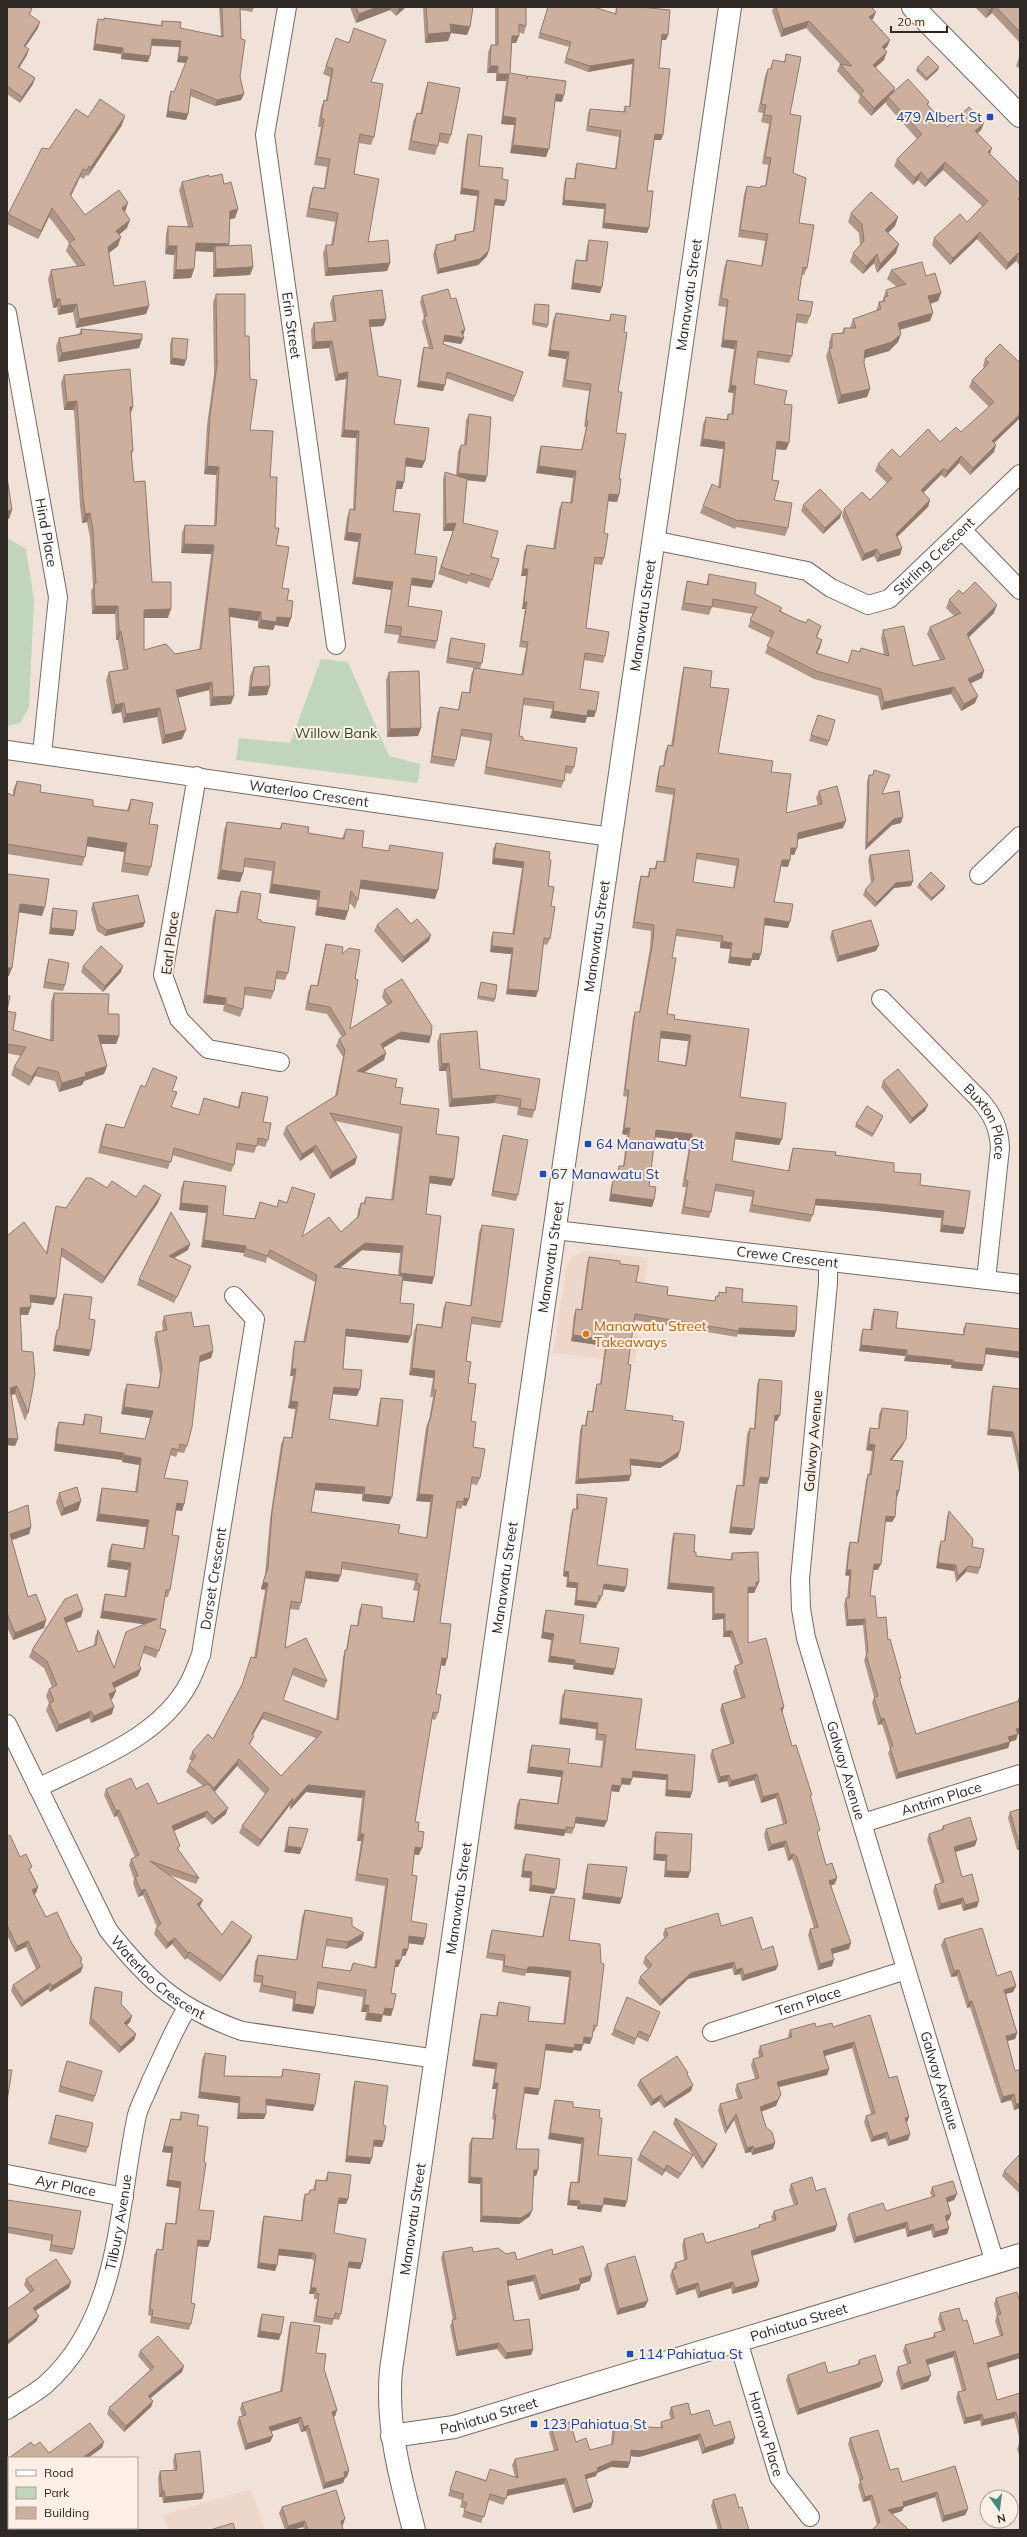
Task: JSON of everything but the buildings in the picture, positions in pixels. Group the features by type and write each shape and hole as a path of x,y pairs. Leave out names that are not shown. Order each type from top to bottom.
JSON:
{"street":[{"name":"Erin Street","path":"287,7 265,135 336,644"},
{"name":"Manawatu Street","path":"414,2530 396,2462 392,2436 389,2397 392,2370 652,540 730,7"},
{"path":"913,7 1020,116"},
{"name":"Hind Place","path":"7,313 58,597 42,754"},
{"name":"Stirling Crescent","path":"652,540 806,571 832,588 868,605 889,599 1020,474"},
{"path":"962,530 1020,590"},
{"name":"Waterloo Crescent","path":"7,750 197,776 611,837"},
{"name":"Earl Place","path":"197,776 163,975 179,1019 208,1048 280,1062"},
{"path":"979,875 1020,836"},
{"name":"Buxton Place","path":"882,1000 980,1100 990,1111 997,1126 1000,1148 986,1280"},
{"name":"Crewe Crescent","path":"555,1230 828,1264 1020,1284"},
{"name":"Galway Avenue","path":"828,1264 828,1283 800,1579 801,1609 806,1638 995,2263"},
{"name":"Dorset Crescent","path":"38,1788 118,1749 143,1732 169,1710 189,1684 200,1655 255,1319 234,1296"},
{"name":"Waterloo Crescent","path":"7,1724 108,1930 130,1959 159,1987 187,2008 242,2030 437,2059"},
{"name":"Antrim Place","path":"863,1823 1020,1774"},
{"name":"Tern Place","path":"712,2032 906,1970"},
{"name":"Tilbury Avenue","path":"7,2410 45,2385 74,2354 94,2320 105,2288 124,2197 137,2113 177,2024 187,2008"},
{"name":"Ayr Place","path":"7,2174 124,2197"},
{"name":"Pahiatua Street","path":"392,2436 454,2427 1020,2256"},
{"name":"Harrow Place","path":"738,2341 779,2477 810,2517"}],"shaded area":[{"path":"583,1251 648,1258 635,1363 553,1353 566,1269 571,1257"},
{"path":"251,2489 265,2530 168,2530 163,2515"}],"green space":[{"path":"7,538 26,549 34,600 29,707 20,723 7,726"},
{"name":"Willow Bank","path":"321,659 348,662 389,756 420,764 418,783 236,760 239,738 290,743"}],"place":[{"name":"479 Albert St","path":"990,117"},
{"name":"64 Manawatu St","path":"588,1144"},
{"name":"67 Manawatu St","path":"543,1174"},
{"name":"Manawatu Street Takeaways","path":"586,1334"},
{"name":"114 Pahiatua St","path":"630,2354"},
{"name":"123 Pahiatua St","path":"534,2424"}]}
